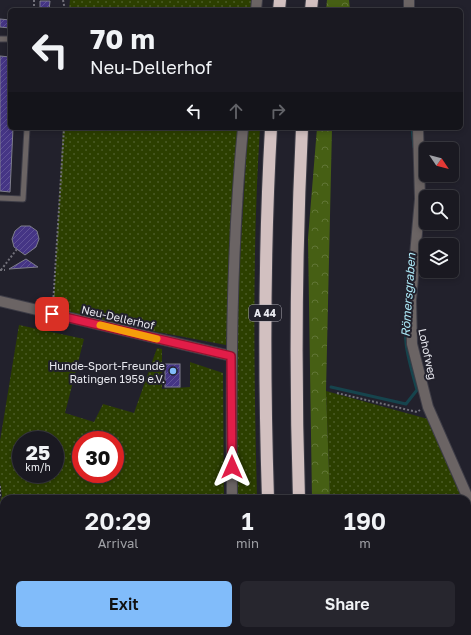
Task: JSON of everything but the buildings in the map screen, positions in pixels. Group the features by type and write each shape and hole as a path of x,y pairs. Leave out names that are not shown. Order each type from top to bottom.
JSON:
{"highway":[{"name":"A 44","path":"268,495 265,406 265,273 271,130"},
{"name":"A 44","path":"299,495 296,362 297,273 302,130"}],"street":[{"path":"232,495 231,356 239,175 243,130"},
{"name":"Lohofweg","path":"418,130 420,199 411,300 410,330 414,358 428,407 467,495"},
{"name":"Neu-Dellerhof","path":"0,301 231,356"}],"lane":[{"path":"0,198 23,199 27,130"}],"path":[{"path":"52,314 64,130"},
{"path":"1,270 18,249"},
{"path":"337,393 417,412 428,407"},
{"path":"0,486 0,498"}],"green space":[{"path":"70,0 253,0 251,8 69,8"},
{"path":"327,0 349,0 350,8 326,8"},
{"path":"63,130 240,130 226,345 53,312"},
{"path":"248,130 260,130 257,174 255,267 257,495 236,495 234,357"},
{"path":"317,130 332,130 326,391 330,495 312,495 308,238"},
{"path":"19,325 84,339 65,413 94,422 103,404 134,413 157,348 162,349 162,389 190,387 190,362 223,373 224,495 2,495 0,482 0,441"},
{"path":"326,391 428,419 463,495 330,495"}],"waterway":[{"name":"Römersgraben","path":"412,130 414,147"},
{"name":"Römersgraben","path":"331,387 406,404 417,390 406,346 405,326 407,301"}],"slow traffic":[{"path":"100,325 157,339"}],"place":[{"name":"Hunde-Sport-Freunde Ratingen 1959 e.V.","path":"173,371"}],"route":[{"path":"52,314 231,356 232,467"}]}
